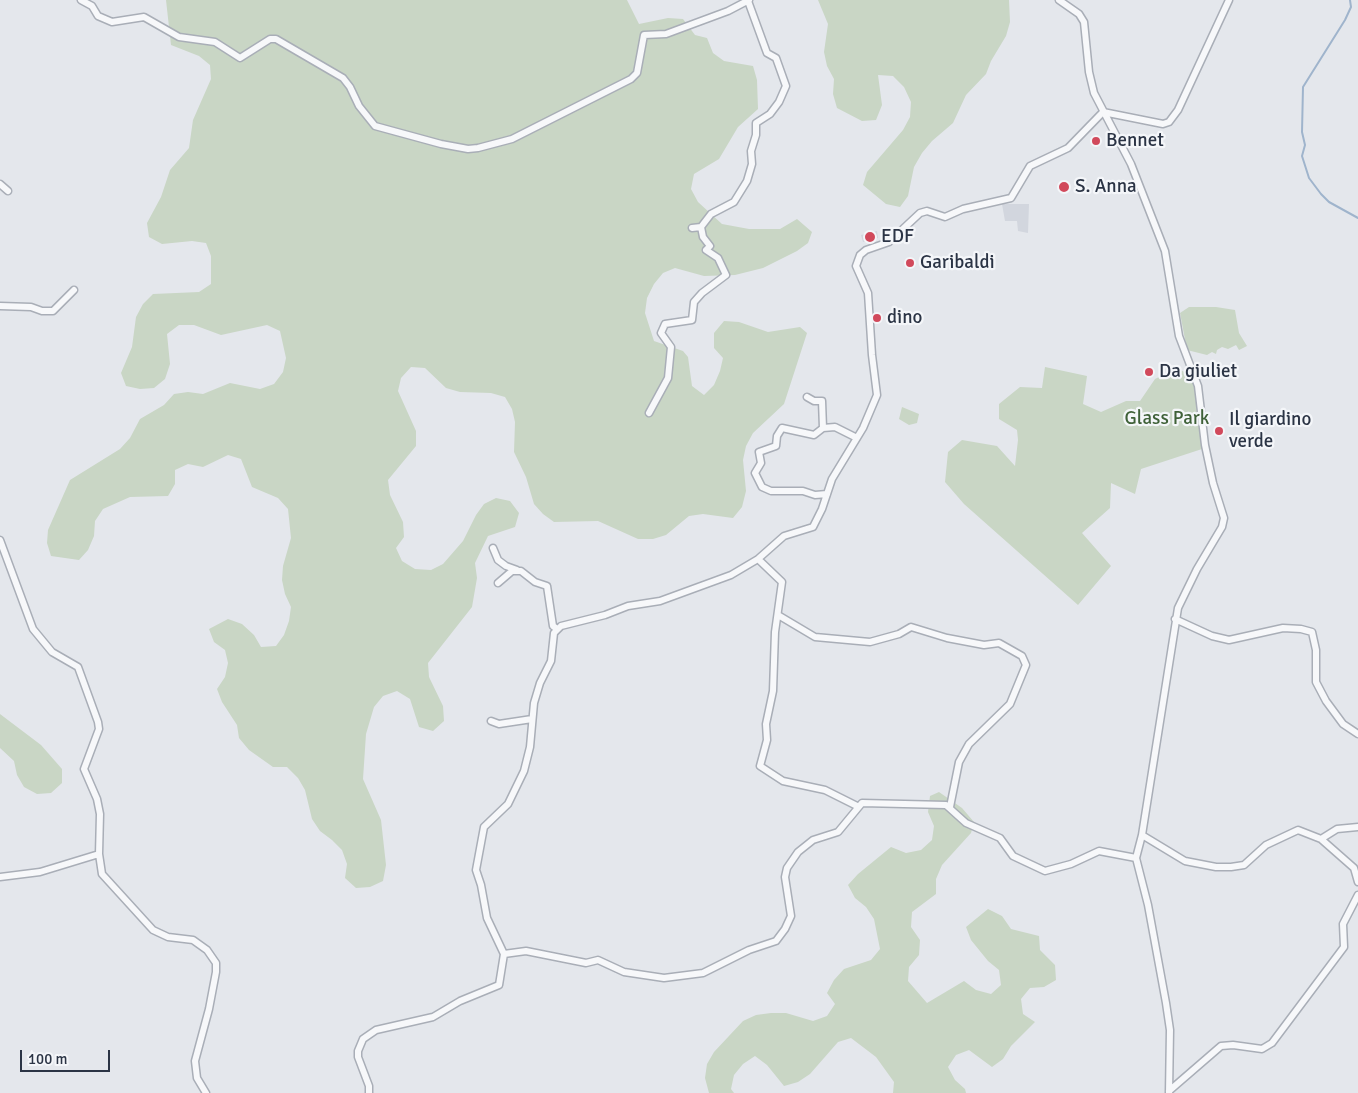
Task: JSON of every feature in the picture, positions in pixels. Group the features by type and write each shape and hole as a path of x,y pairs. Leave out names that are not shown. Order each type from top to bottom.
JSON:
{"street":[{"path":"81,0 92,6 98,16 112,22 144,17 179,37 215,42 240,58 274,38 343,78 350,87 359,106 376,126 441,144 468,148 478,148 512,138 631,79 637,73 644,35 666,34 728,11 749,0 767,53 776,58 786,86 780,102 770,114 756,123 756,135 751,151 752,164 746,181 734,202 711,214 701,227 692,228"},
{"path":"1060,0 1079,14 1084,22 1089,72 1103,112 1132,164 1166,251 1179,336 1198,386 1213,483 1223,509 1224,518 1222,528 1183,596 1175,619 1142,835 1136,858 1148,905 1170,1030 1169,1092"},
{"path":"1103,112 1163,124 1172,120 1229,0"},
{"path":"369,1093 369,1086 358,1057 358,1051 364,1039 376,1030 433,1017 460,1001 499,985 504,954 487,918 476,868 484,827 508,804 524,772 536,694 551,660 553,637 557,629 561,626 605,615 628,606 660,602 731,575 758,559 784,536 813,527 832,479 857,438 877,395 868,294 856,266 860,255 866,250 889,242 920,213 927,212 946,217 963,209 1011,198 1030,166 1068,148 1103,112"},
{"path":"0,184 8,191"},
{"path":"649,413 668,378 671,347 661,333 665,324 692,320 694,302 702,293 726,275 718,258 706,250 710,246 703,237 701,227"},
{"path":"0,306 31,306 42,311 53,311 74,290"},
{"path":"807,397 814,401 822,401 823,428"},
{"path":"826,494 771,491 762,487 755,473 761,463 759,452 776,446 777,436 782,428 814,435 823,428 835,427 857,438"},
{"path":"0,540 33,629 52,652 78,666 98,722 99,729 84,769 98,799 100,814 99,854 102,874 153,930 168,937 193,940 207,950 216,963 209,1009 196,1061 197,1078 206,1093"},
{"path":"493,548 494,554 506,566 520,571 535,582 547,586 553,626 557,629"},
{"path":"758,559 782,581 773,654 773,691 766,724 767,740 760,766 783,781 825,790 857,806"},
{"path":"498,583 512,571 520,571"},
{"path":"778,614 815,637 870,642 892,636 911,627 947,638 984,645 999,643 1022,656 1026,665 1010,704 969,744 959,762 950,807"},
{"path":"1175,619 1212,636 1229,640 1283,628 1302,629 1312,632 1316,650 1316,682 1326,700 1344,724 1358,734"},
{"path":"490,721 504,724 532,719"},
{"path":"504,954 526,952 586,963 598,960 624,972 664,978 703,972 780,937 791,916 785,877 787,868 798,852 813,840 838,832 857,806 868,802 946,805 966,823 1000,838 1013,856 1042,870 1071,864 1099,851 1136,858"},
{"path":"1321,839 1337,829 1358,828"},
{"path":"1142,835 1185,861 1223,867 1244,865 1266,845 1295,830 1321,839 1354,868 1358,882"},
{"path":"0,877 40,872 99,854"},
{"path":"1169,1092 1222,1046 1232,1044 1262,1050 1272,1043 1344,946 1343,924 1358,896"}],"shaded area":[{"path":"1002,204 1029,204 1028,233 1018,231 1017,221 1005,221"},
{"name":"EDF","path":"877,231 878,238 863,242 861,235"}],"green space":[{"path":"166,0 627,0 639,24 668,18 683,19 695,35 707,38 713,53 724,61 753,66 757,80 758,109 738,127 719,159 694,174 691,189 698,202 722,224 749,229 780,229 797,219 812,232 808,243 797,251 763,268 735,275 704,276 675,268 663,273 654,284 647,298 645,313 654,341 683,351 688,357 692,386 704,395 714,385 720,371 723,358 714,348 714,333 724,321 739,322 768,332 800,327 807,333 784,404 753,433 746,446 743,460 746,491 742,507 733,518 703,514 689,516 666,535 653,539 638,539 598,521 554,522 534,504 526,477 514,452 515,422 512,409 505,397 491,393 460,392 446,388 425,368 411,367 401,378 398,391 416,431 416,446 388,480 390,495 403,522 404,537 396,548 402,561 415,569 431,570 443,564 463,541 476,515 484,504 496,498 510,501 519,513 515,527 488,536 475,563 477,578 472,607 428,663 429,677 443,706 444,721 433,731 419,727 410,699 397,691 383,696 374,707 366,734 363,779 381,820 386,865 383,881 370,887 356,888 345,878 347,864 342,850 320,831 312,819 305,790 298,778 287,767 273,767 249,750 239,738 237,725 222,702 217,689 225,677 228,663 225,650 214,642 209,629 228,619 242,624 254,635 261,647 276,646 284,635 289,621 291,607 285,594 282,580 283,566 291,538 288,509 278,498 252,487 241,459 228,455 203,467 188,464 175,470 175,484 168,496 130,497 103,509 95,521 94,536 88,550 79,560 51,556 47,543 48,530 70,480 120,449 130,438 140,419 164,405 174,394 188,392 203,394 230,383 260,389 274,384 283,372 286,358 280,331 267,325 221,335 194,325 179,325 167,334 170,364 165,379 154,388 140,389 126,386 121,373 132,347 136,317 143,304 153,294 199,292 211,284 211,256 206,243 192,241 162,244 149,237 147,223 161,197 170,170 189,148 193,120 211,79 210,65 199,56 171,45"},
{"path":"818,0 1009,0 1010,22 1006,36 991,61 986,74 966,95 953,123 932,141 922,153 914,167 908,196 900,207 886,204 863,185 867,172 903,130 910,117 911,102 904,87 893,76 878,75 882,105 876,120 862,121 837,108 833,94 834,79 827,66 824,52 828,24"},
{"path":"1189,307 1216,307 1235,310 1239,333 1247,346 1239,350 1236,345 1228,349 1222,347 1217,350 1216,354 1212,352 1207,355 1187,350 1180,313"},
{"name":"Glass Park","path":"1045,367 1087,376 1083,404 1101,412 1126,401 1140,401 1155,379 1177,368 1188,374 1196,383 1202,449 1141,469 1135,494 1111,483 1110,508 1082,533 1111,566 1078,605 964,504 945,482 948,452 962,440 997,446 1015,466 1018,440 1017,430 999,419 999,404 1020,387 1042,388"},
{"path":"902,407 919,414 917,423 909,425 899,419"},
{"path":"0,714 41,745 62,769 62,783 51,793 37,794 24,787 17,775 14,761 0,748"},
{"path":"939,792 962,808 974,822 971,833 942,865 936,879 936,894 912,912 911,927 920,940 919,955 909,967 908,981 927,1003 964,981 976,990 991,994 1001,985 999,970 988,961 971,940 966,927 988,909 1002,916 1011,929 1039,936 1040,950 1055,965 1056,980 1044,987 1030,988 1021,999 1023,1014 1035,1022 1011,1046 1003,1059 992,1067 969,1050 956,1055 948,1067 955,1080 965,1089 966,1093 893,1093 894,1082 876,1057 851,1038 838,1042 810,1074 798,1082 784,1086 767,1065 755,1056 743,1064 734,1075 731,1089 734,1093 709,1093 705,1078 707,1064 714,1052 743,1021 756,1015 771,1013 786,1013 813,1021 827,1016 835,1004 827,993 834,980 844,969 871,960 880,949 874,919 866,907 855,898 848,885 858,874 891,847 906,853 921,850 932,840 934,826 928,812 930,796"}],"waterway":[{"path":"1350,0 1351,7 1345,20 1303,87 1302,132 1305,145 1302,156 1309,178 1321,194 1329,202 1358,218"}],"place":[{"name":"Bennet","path":"1096,141"},
{"name":"S. Anna","path":"1064,187"},
{"name":"EDF","path":"870,237"},
{"name":"Garibaldi","path":"910,263"},
{"name":"dino","path":"877,318"},
{"name":"Da giuliet","path":"1149,372"},
{"name":"Il giardino verde","path":"1219,431"}]}
